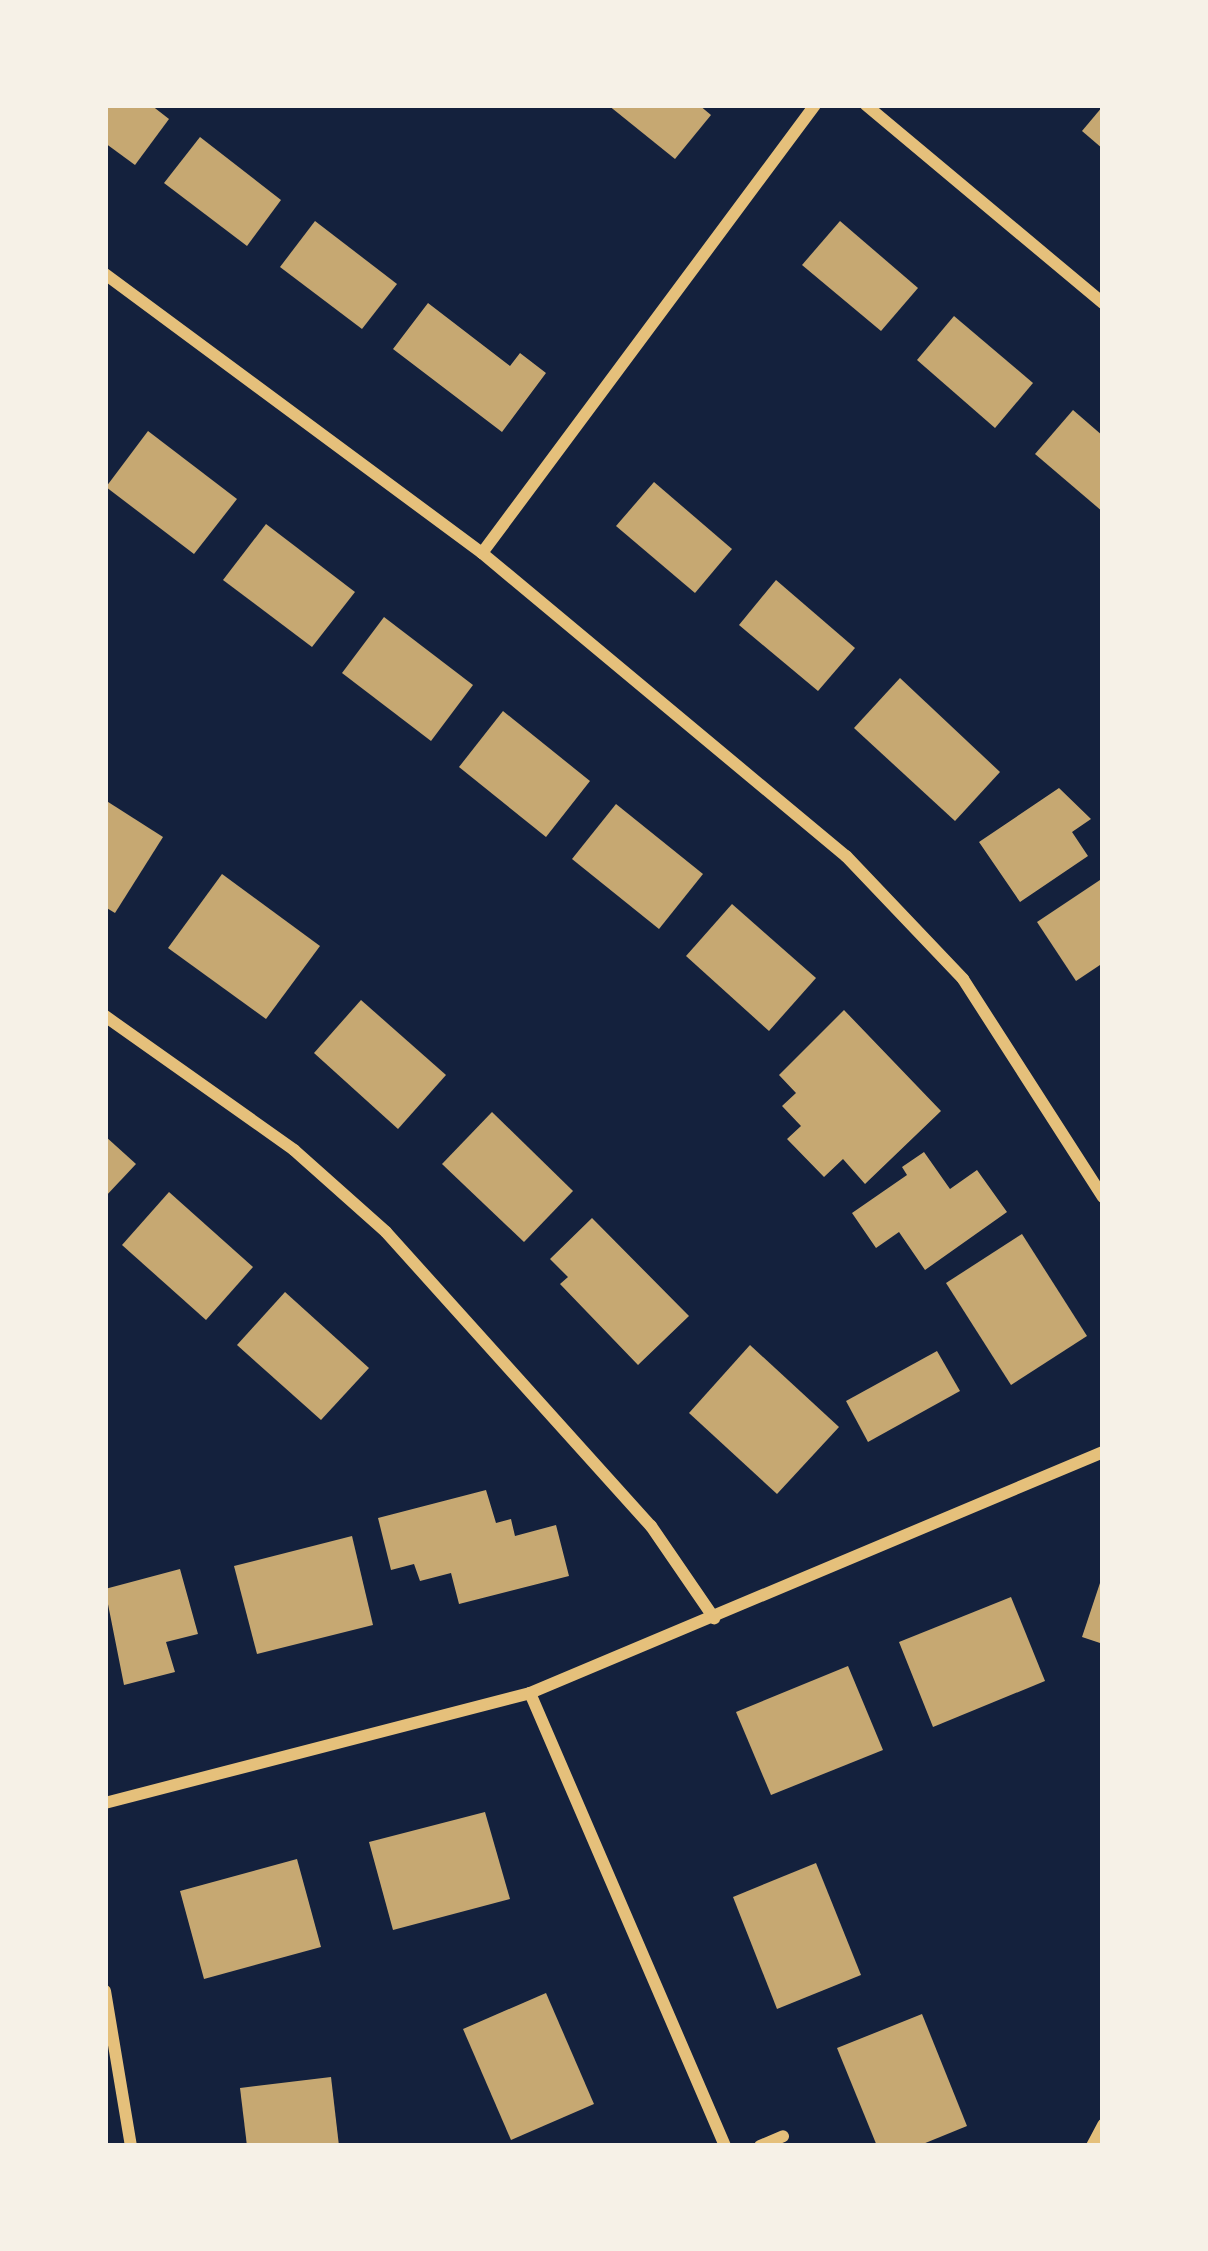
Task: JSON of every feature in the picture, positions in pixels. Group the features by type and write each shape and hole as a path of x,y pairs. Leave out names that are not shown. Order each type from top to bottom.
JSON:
{"street":[{"path":"482,553 814,105"},
{"path":"866,105 1103,303"},
{"path":"105,274 482,553 846,856 963,980 1103,1197"},
{"path":"105,1016 294,1150 386,1232 651,1526 714,1618"},
{"path":"105,1803 530,1693 1103,1452"},
{"path":"530,1693 725,2146"},
{"path":"105,1991 131,2146"},
{"path":"1092,2146 1103,2125"},
{"path":"760,2146 782,2136"}],"building":[{"path":"105,105 151,105 169,119 135,165 105,143"},
{"path":"608,105 699,105 711,115 675,159"},
{"path":"1103,106 1103,149 1082,131"},
{"path":"200,137 281,200 247,246 164,183"},
{"path":"315,221 397,284 362,329 280,267"},
{"path":"840,221 918,288 881,331 802,265"},
{"path":"428,303 510,366 520,353 546,373 502,432 393,349"},
{"path":"954,316 1033,383 995,428 917,360"},
{"path":"1073,410 1103,436 1103,512 1035,454"},
{"path":"148,431 237,499 194,554 106,487"},
{"path":"654,482 732,549 695,593 616,526"},
{"path":"266,524 355,592 312,647 223,580"},
{"path":"776,580 855,648 818,691 739,625"},
{"path":"384,617 473,685 431,741 342,673"},
{"path":"900,678 1000,772 955,821 854,728"},
{"path":"503,711 590,781 546,837 459,767"},
{"path":"1059,788 1091,819 1072,832 1088,856 1020,902 979,842"},
{"path":"105,800 163,837 115,913 105,907"},
{"path":"616,804 703,874 659,929 572,859"},
{"path":"222,874 320,946 266,1019 168,948"},
{"path":"1103,878 1103,963 1076,981 1037,922"},
{"path":"732,904 816,978 769,1031 686,956"},
{"path":"361,1000 446,1075 398,1129 314,1053"},
{"path":"844,1010 941,1111 865,1184 843,1159 824,1177 787,1139 801,1126 782,1106 796,1093 779,1075"},
{"path":"492,1112 573,1191 524,1242 442,1164"},
{"path":"105,1136 136,1164 105,1197"},
{"path":"924,1152 950,1189 977,1170 1007,1212 925,1270 899,1232 876,1248 852,1213 907,1175 902,1167"},
{"path":"169,1192 253,1267 206,1320 122,1245"},
{"path":"592,1218 689,1316 638,1365 560,1284 568,1277 550,1259"},
{"path":"1022,1234 1087,1336 1011,1385 946,1283"},
{"path":"285,1292 369,1368 321,1420 237,1345"},
{"path":"750,1345 839,1427 777,1494 689,1413"},
{"path":"937,1351 960,1391 868,1442 846,1401"},
{"path":"486,1490 496,1523 511,1519 515,1536 556,1525 569,1576 459,1604 451,1573 420,1581 414,1564 391,1570 378,1518"},
{"path":"352,1536 373,1625 257,1654 234,1566"},
{"path":"180,1569 198,1634 166,1642 175,1672 124,1685 105,1589"},
{"path":"1103,1577 1103,1644 1082,1637"},
{"path":"1011,1597 1045,1681 933,1727 899,1642"},
{"path":"848,1666 883,1750 771,1795 736,1712"},
{"path":"485,1812 510,1899 393,1930 369,1842"},
{"path":"297,1859 321,1947 204,1979 180,1891"},
{"path":"816,1863 861,1975 777,2009 733,1897"},
{"path":"546,1993 594,2104 511,2140 463,2029"},
{"path":"922,2014 967,2126 918,2146 877,2146 837,2048"},
{"path":"331,2077 339,2146 247,2146 240,2088"}]}
